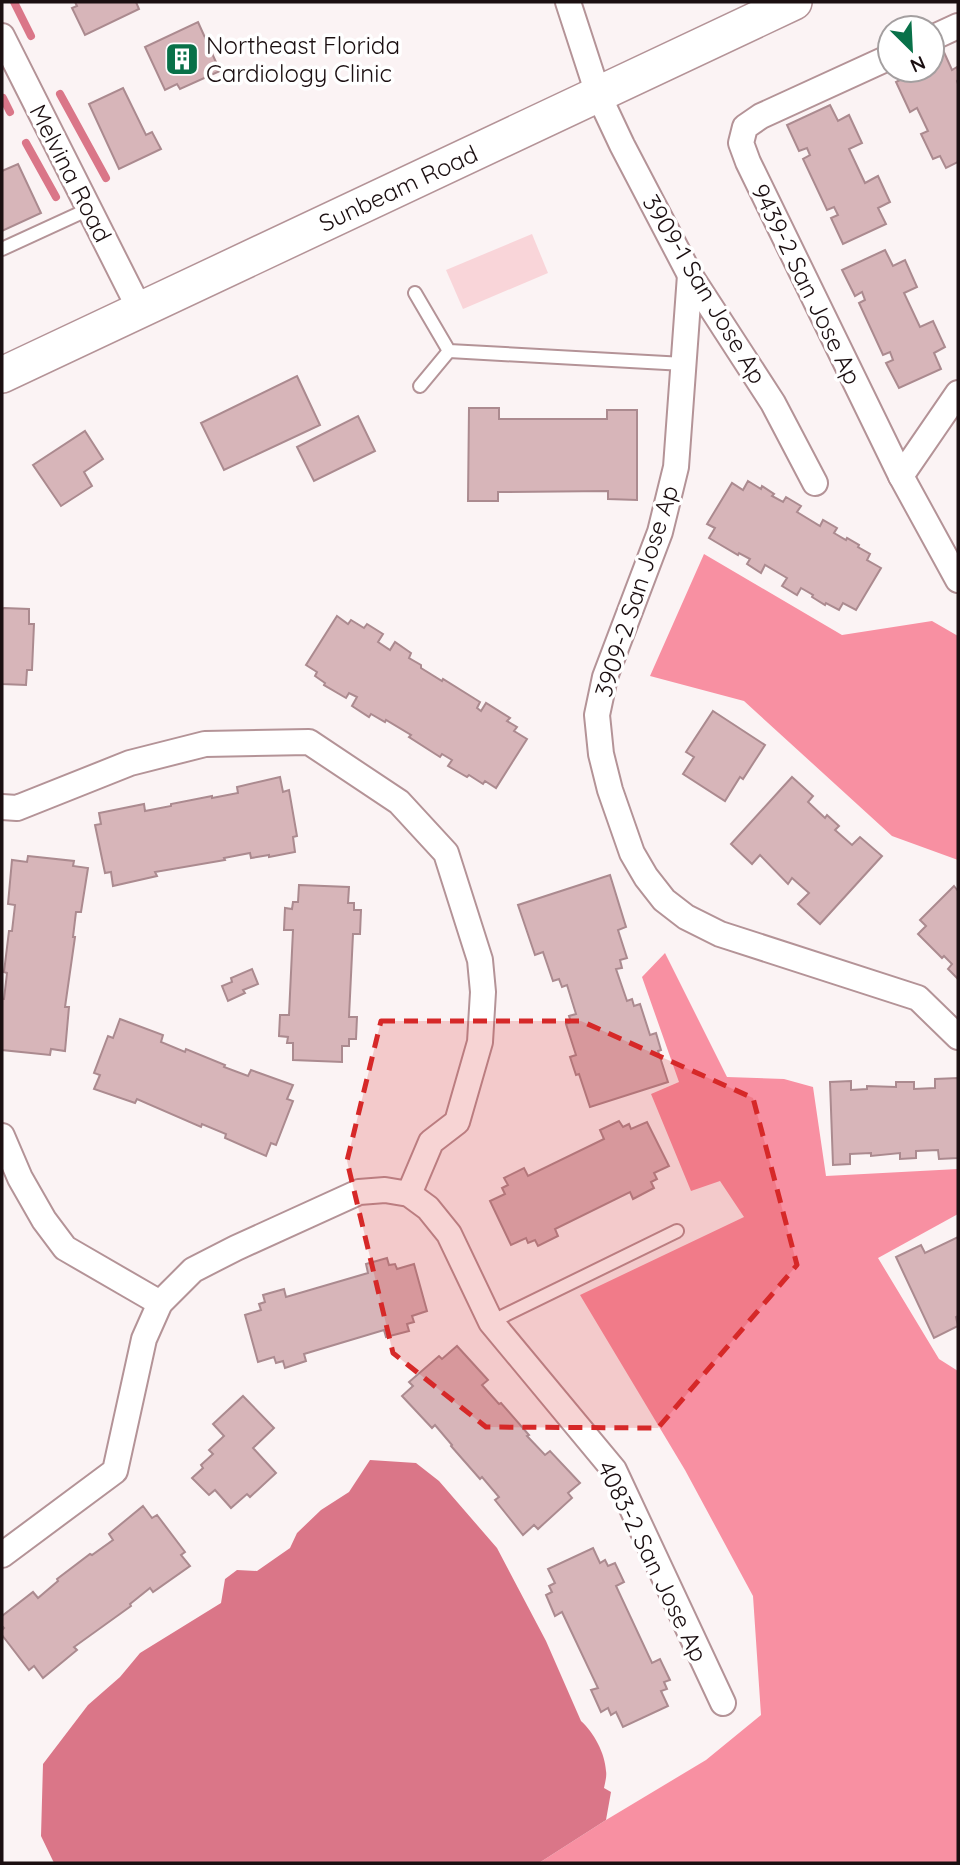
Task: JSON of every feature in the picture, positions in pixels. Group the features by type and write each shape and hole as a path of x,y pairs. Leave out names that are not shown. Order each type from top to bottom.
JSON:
{"street":[{"name":"3909-1 San Jose Ap","path":"568,2 598,94 622,145 690,275 773,403 815,483"},
{"name":"Sunbeam Road","path":"2,375 794,2"},
{"name":"Melvina Road","path":"2,36 139,310"},
{"name":"9439-2 San Jose Ap","path":"876,63 761,116 745,127 741,144 901,476 958,580"},
{"name":"3909-2 San Jose Ap","path":"690,275 677,467 660,532 605,677 597,715 601,754 607,778 632,853 664,901 686,917 720,934 918,998 958,1037"},
{"path":"901,476 958,393"},
{"path":"2,807 17,808 131,763 205,744 309,742 399,802 446,853 480,960 483,992 480,1042 457,1122 430,1142 409,1194 385,1190 359,1192 193,1270 160,1303 144,1339 115,1471 2,1555"},
{"path":"2,1136 26,1189 65,1248 160,1303"},
{"name":"4083-2 San Jose Ap","path":"409,1194 428,1208 449,1234 491,1322 614,1470 723,1703"}],"lane":[{"path":"2,249 89,209"},
{"path":"415,293 449,351"},
{"path":"449,351 684,364"},
{"path":"420,386 449,351"},
{"path":"491,1322 677,1231"}],"highlighted area":[{"path":"381,1021 581,1021 753,1098 797,1265 658,1428 486,1427 393,1353 347,1161"}],"shaded area":[{"path":"532,234 548,273 463,309 446,270"},
{"path":"704,554 842,635 932,621 958,636 958,860 892,836 744,701 650,676"},
{"path":"665,953 727,1077 784,1079 813,1087 826,1176 958,1169 958,1214 878,1258 939,1359 958,1371 958,1863 539,1863 706,1760 761,1715 753,1596 685,1470 580,1295 744,1217 720,1181 691,1191 651,1094 679,1082 642,977"},
{"path":"370,1460 416,1463 439,1481 497,1548 546,1641 581,1721 601,1750 606,1773 604,1788 611,1792 606,1820 539,1863 54,1863 41,1836 43,1764 88,1705 120,1677 140,1653 221,1603 225,1579 237,1570 257,1571 290,1548 297,1533 321,1510 349,1492"}],"building":[{"path":"75,2 136,2 139,9 85,35 72,8 77,6"},
{"name":"Northeast Florida Cardiology Clinic","path":"198,22 220,71 180,89 177,84 165,90 145,47"},
{"path":"946,57 952,70 957,67 958,71 958,162 946,168 940,156 933,159 921,134 928,131 917,108 910,112 897,84 946,84"},
{"path":"123,88 146,135 152,132 161,149 119,169 89,104"},
{"path":"830,105 838,121 849,115 862,143 849,149 865,183 878,176 890,202 878,208 886,224 843,244 831,218 838,215 834,207 827,210 803,159 810,155 807,148 799,151 787,125"},
{"path":"18,164 41,213 2,231 2,171"},
{"path":"885,250 893,266 905,260 917,287 904,293 920,327 933,321 945,347 934,353 941,369 899,388 886,363 893,360 890,352 883,355 859,303 865,300 862,292 855,296 842,270"},
{"path":"297,376 320,425 224,470 201,423"},
{"path":"469,408 499,408 499,419 607,419 607,410 637,410 637,500 608,499 608,491 498,492 498,501 468,501"},
{"path":"358,416 375,451 314,481 297,447"},
{"path":"85,431 103,459 84,472 92,486 61,506 33,465"},
{"path":"748,481 761,489 762,486 783,502 786,497 801,506 797,512 820,526 823,520 837,528 834,533 859,545 858,547 870,554 867,560 881,568 856,610 843,603 839,610 826,603 825,605 801,588 797,595 782,586 787,578 765,565 761,573 747,564 750,559 709,538 715,528 707,524 732,483 743,490"},
{"path":"4,608 29,609 29,624 34,624 32,670 27,670 26,685 2,684"},
{"path":"337,616 348,624 351,620 364,628 367,624 383,634 378,642 390,650 395,642 411,653 409,658 421,665 421,668 480,702 477,708 481,711 486,703 510,718 507,721 517,727 514,731 527,739 496,788 448,766 452,760 442,754 440,757 386,720 385,722 371,714 369,717 352,706 357,697 349,693 346,698 324,685 325,683 315,676 317,672 306,665"},
{"path":"713,711 765,745 725,801 683,774 694,757 686,752"},
{"path":"280,777 283,792 289,790 297,836 293,837 295,852 251,858 250,853 155,872 157,876 113,886 111,872 105,873 95,825 101,824 99,813 144,804 145,811 238,793 237,787"},
{"path":"792,777 813,796 808,802 825,818 827,815 839,826 835,830 852,845 860,837 882,856 820,924 798,904 809,893 792,878 788,884 760,855 752,864 731,844"},
{"path":"28,856 74,861 73,866 88,868 81,912 76,912 65,1007 69,1007 65,1051 51,1049 50,1055 2,1050 2,999 7,973 4,972 15,905 8,904 12,860 27,862"},
{"path":"610,875 626,927 618,930 627,958 620,960 622,968 616,969 627,1001 632,999 634,1006 640,1004 650,1035 656,1033 661,1050 658,1051 668,1082 590,1107 570,1057 576,1055 566,1024 571,1022 569,1016 576,1014 567,985 562,987 559,979 553,981 543,952 535,955 518,905"},
{"path":"299,885 349,887 348,903 354,903 354,910 361,910 360,934 353,934 349,1017 357,1017 356,1039 349,1039 349,1046 342,1046 342,1062 293,1060 293,1043 287,1043 288,1037 279,1036 280,1015 289,1015 293,930 284,930 285,908 292,909 293,902 298,902"},
{"path":"954,886 958,891 958,979 948,969 952,964 944,956 942,958 918,934 926,926 920,920"},
{"path":"252,969 258,984 243,990 245,993 228,1001 222,986 232,982 231,978"},
{"path":"120,1019 163,1035 161,1042 185,1052 186,1049 225,1065 224,1067 248,1076 251,1070 293,1085 287,1099 293,1101 276,1145 271,1143 266,1156 225,1138 226,1134 202,1124 201,1127 137,1099 135,1103 94,1089 100,1075 94,1073 108,1036 113,1038"},
{"path":"958,1078 958,1158 939,1159 938,1150 916,1151 916,1158 900,1159 900,1153 871,1156 871,1153 850,1154 850,1164 833,1165 830,1082 851,1081 851,1090 867,1089 867,1086 896,1087 896,1082 914,1082 914,1089 935,1088 935,1079"},
{"path":"619,1121 623,1127 629,1124 631,1129 647,1122 669,1166 654,1173 657,1179 651,1182 654,1188 633,1199 630,1192 555,1229 558,1236 538,1246 535,1240 528,1243 526,1238 511,1245 490,1201 505,1194 502,1188 508,1185 504,1178 524,1168 528,1176 604,1139 600,1130"},
{"path":"958,1237 958,1326 934,1338 896,1257 921,1245 925,1253"},
{"path":"387,1258 389,1265 395,1264 397,1269 414,1264 427,1311 412,1316 414,1322 407,1324 409,1331 386,1337 384,1330 304,1354 306,1361 285,1368 283,1361 276,1363 274,1357 258,1362 245,1315 261,1310 259,1304 265,1302 263,1295 284,1289 286,1297 368,1273 366,1264"},
{"path":"457,1346 488,1380 482,1385 499,1404 501,1403 529,1435 527,1436 545,1455 550,1451 580,1483 568,1493 572,1498 538,1529 534,1525 523,1535 495,1500 499,1497 482,1477 480,1479 435,1425 432,1428 402,1396 413,1386 409,1382 439,1356 442,1359"},
{"path":"243,1396 274,1428 253,1448 276,1473 250,1497 247,1494 231,1508 215,1490 209,1495 192,1478 213,1454 209,1450 224,1436 213,1424"},
{"path":"143,1506 152,1518 157,1515 185,1552 181,1555 190,1566 153,1592 150,1588 130,1604 131,1606 74,1647 77,1650 43,1678 34,1666 29,1670 2,1635 2,1616 33,1592 38,1598 58,1581 57,1579 113,1540 109,1534"},
{"path":"593,1548 600,1563 605,1560 608,1566 615,1563 624,1582 616,1586 652,1663 660,1659 670,1680 664,1682 667,1689 661,1691 668,1706 623,1727 616,1712 611,1715 608,1708 601,1712 591,1690 598,1688 562,1612 555,1616 546,1595 552,1592 549,1586 555,1583 548,1569"}],"waterway":[{"path":"14,2 31,36"},
{"path":"60,94 106,178"},
{"path":"3,98 10,112"},
{"path":"26,143 56,197"}],"place":[{"name":"Northeast Florida Cardiology Clinic","path":"182,59"}]}
